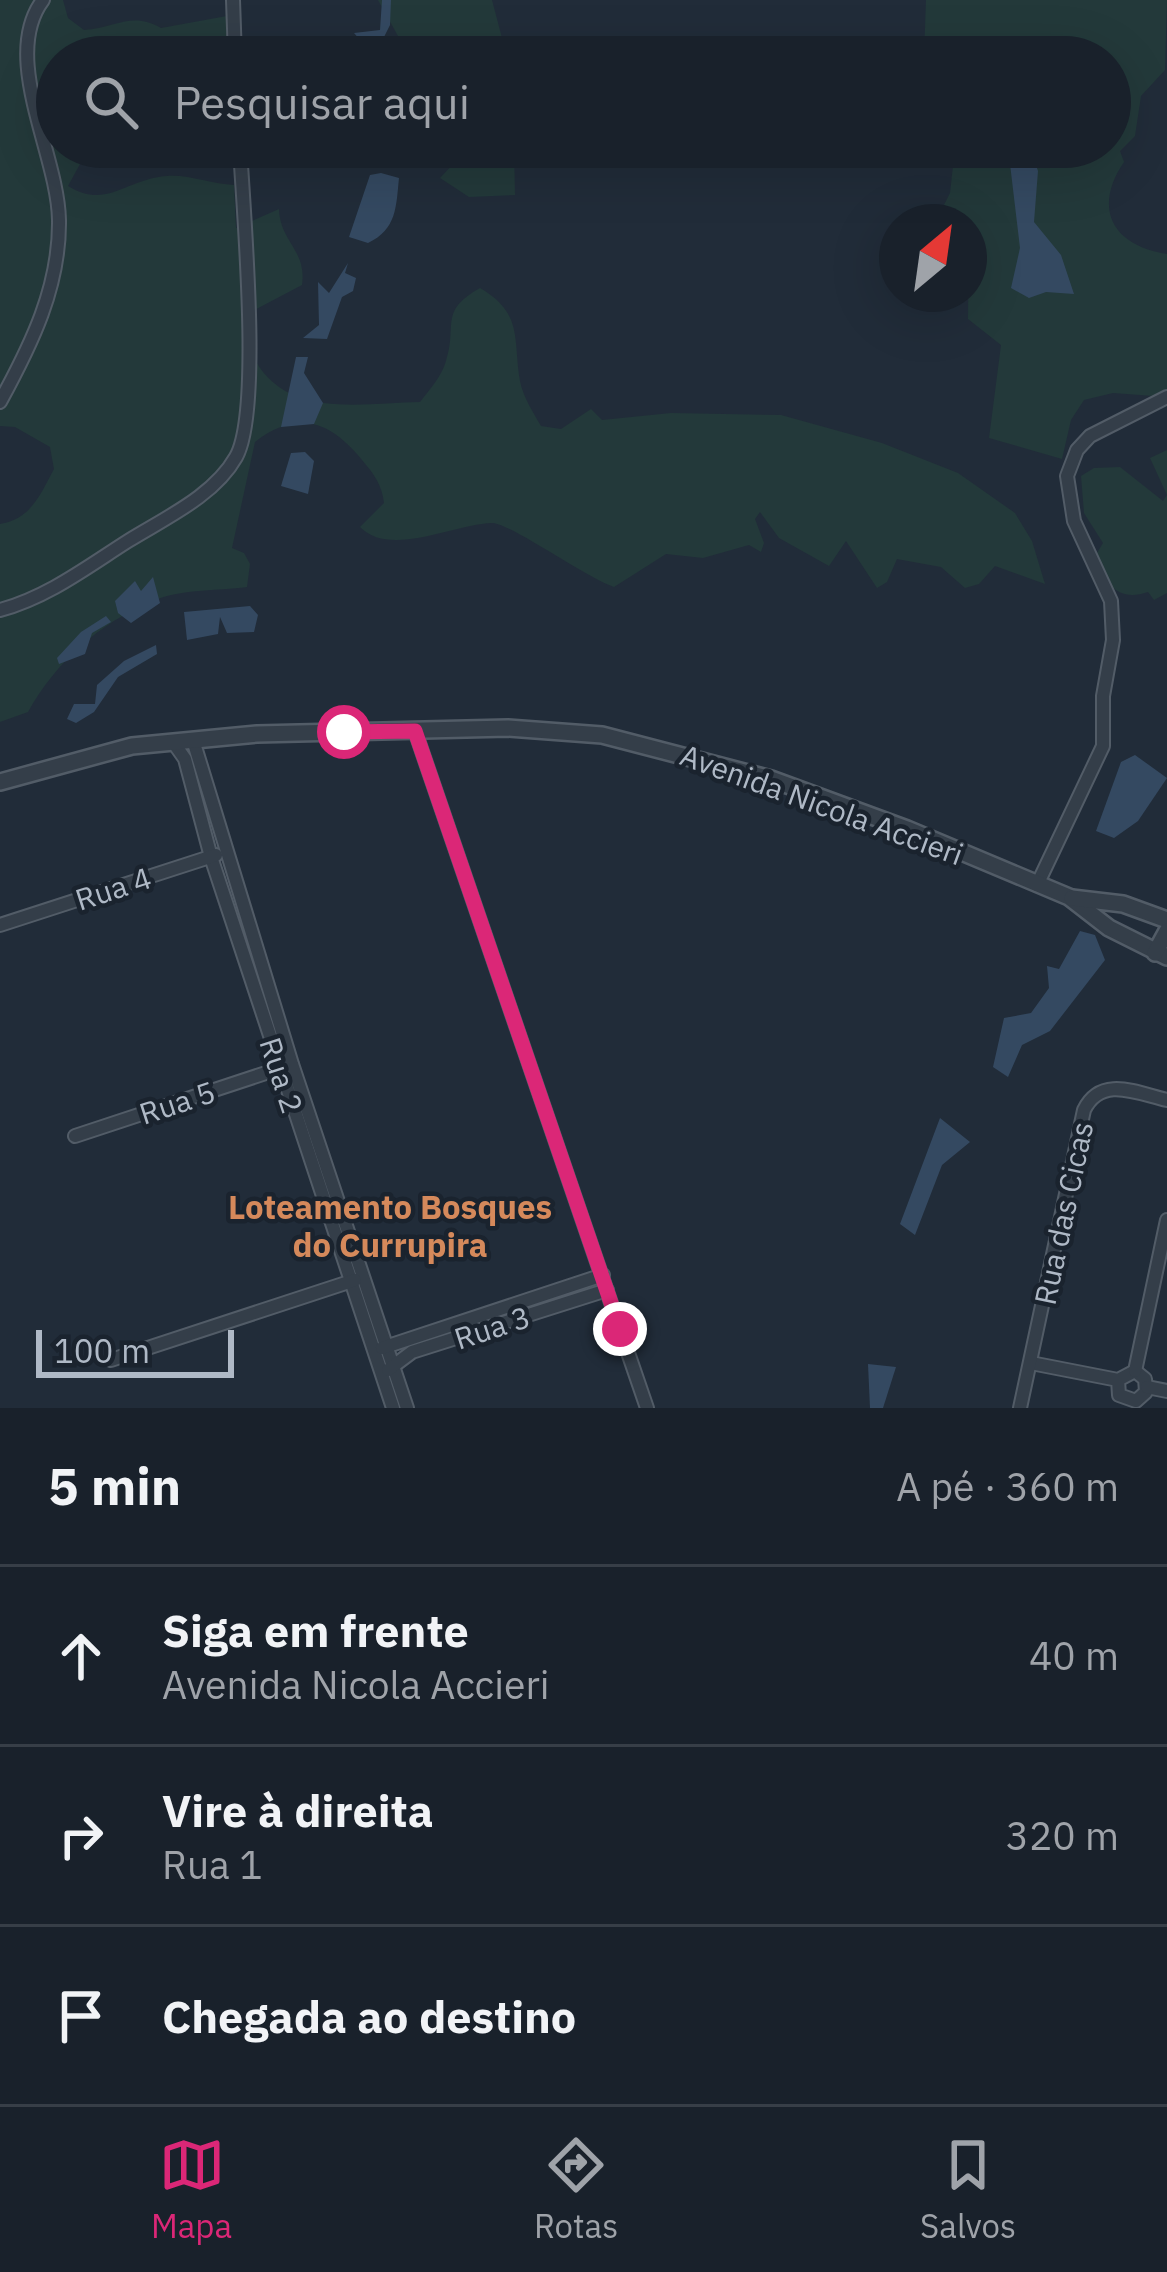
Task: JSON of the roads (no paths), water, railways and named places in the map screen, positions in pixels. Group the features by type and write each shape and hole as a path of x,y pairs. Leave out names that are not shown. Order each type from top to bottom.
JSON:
{"street":[{"path":"36,123 26,89 22,40 30,13 43,0"},
{"path":"232,0 235,36"},
{"path":"0,402 47,304 56,268 57,193 50,168"},
{"path":"0,610 44,595 207,491 238,455 245,435 249,319 241,168"},
{"path":"1037,886 1103,746 1103,696 1113,640 1111,601 1074,520 1066,476 1077,449 1090,436 1167,397"},
{"path":"415,731 647,1408"},
{"name":"Avenida Nicola Accieri","path":"0,782 89,755 194,740 415,731 585,734 689,754 907,829 1037,886 1069,897 1123,904 1167,920"},
{"name":"Rua 2","path":"194,740 286,1066"},
{"name":"Rua 2","path":"173,742 185,760 212,856 380,1349 407,1408"},
{"name":"Rua 4","path":"0,925 226,852"},
{"name":"Avenida Nicola Accieri","path":"1069,897 1109,928 1161,955"},
{"path":"1161,955 1167,931"},
{"name":"Rua 5","path":"75,1136 286,1066"},
{"name":"Rua das Cicas","path":"1020,1408 1089,1100 1108,1088 1167,1100"},
{"path":"1167,1220 1135,1371 1147,1387 1167,1391"},
{"path":"111,1360 356,1280"},
{"name":"Rua 3","path":"380,1349 605,1283"},
{"name":"Rua 3","path":"388,1370 412,1352 605,1283"},
{"path":"1030,1363 1118,1380 1135,1371"},
{"name":"Rua 2","path":"388,1370 392,1408"},
{"path":"1118,1380 1119,1395 1126,1404 1141,1399 1147,1387"}],"water":[{"path":"382,0 391,0 384,36 354,33 380,30"},
{"path":"1010,168 1037,168 1034,222 1061,255 1074,294 1046,292 1029,298 1011,288 1020,248"},
{"path":"370,175 399,178 390,224 368,243 349,237"},
{"path":"348,263 345,273 356,278 353,291 342,297 327,339 303,338 319,325 318,282 329,293"},
{"path":"296,357 308,357 304,373 323,403 314,424 281,427"},
{"path":"305,452 314,461 308,494 281,486 291,453"},
{"path":"153,577 160,603 131,623 118,613 115,601 135,581 141,591"},
{"path":"250,606 258,615 254,632 227,633 220,617 218,634 187,640 184,612"},
{"path":"106,616 111,622 92,633 85,654 59,664 57,658 81,632"},
{"path":"156,645 157,654 118,677 94,712 76,723 67,719 74,704 95,704 97,685 124,661"},
{"path":"1135,755 1167,778 1138,821 1114,838 1096,831 1121,762"},
{"path":"1080,931 1095,935 1105,960 1050,1031 1022,1045 1008,1077 993,1067 1004,1018 1031,1013 1049,988 1047,966 1059,969"},
{"path":"940,1118 970,1142 942,1165 915,1235 900,1224"},
{"path":"868,1364 896,1367 883,1408 870,1408"}],"district":[{"name":"Loteamento Bosques do Currupira","path":"390,1225"}]}
